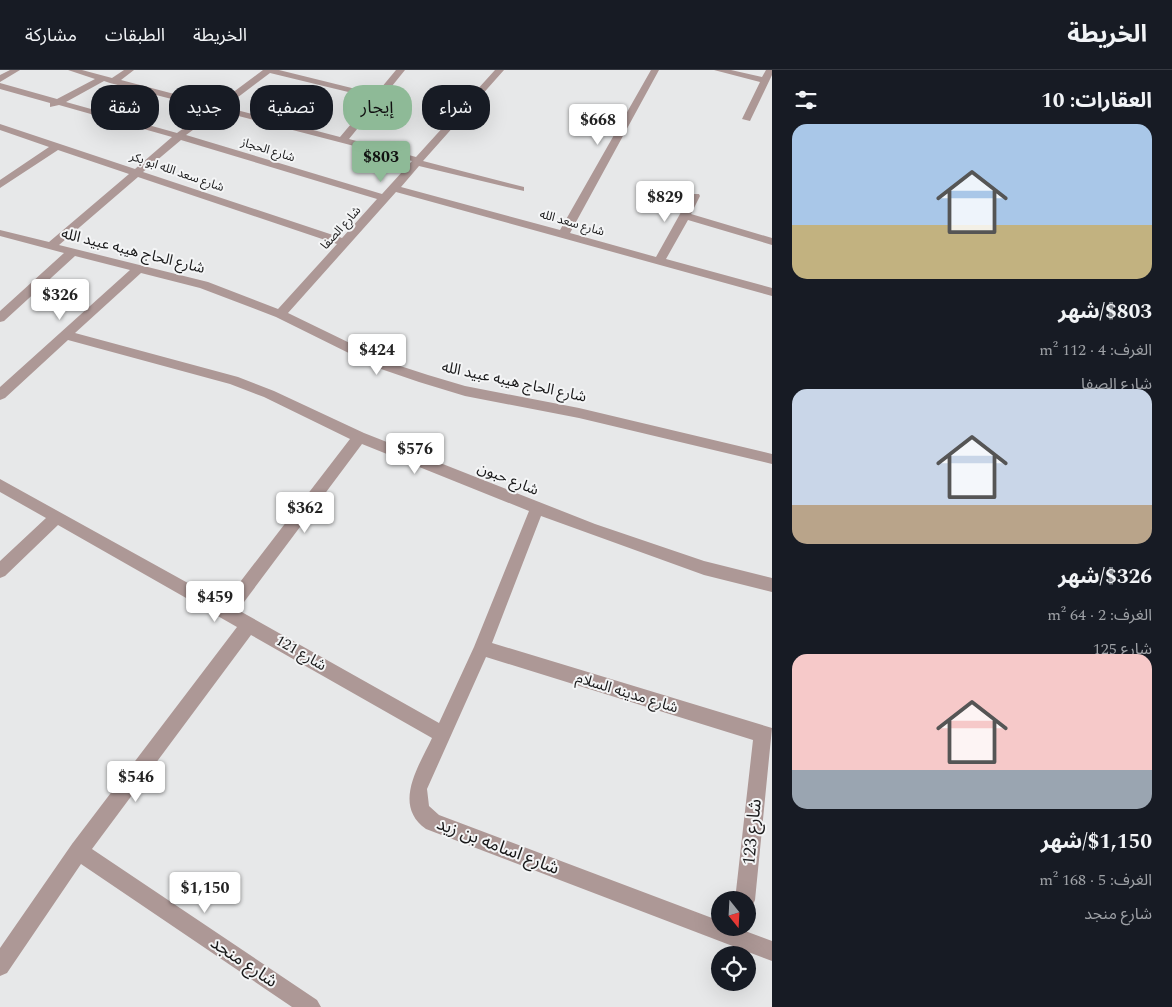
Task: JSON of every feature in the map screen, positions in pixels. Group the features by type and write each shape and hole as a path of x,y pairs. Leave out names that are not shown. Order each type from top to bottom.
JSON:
{"street":[{"path":"2,77 16,70"},
{"path":"72,70 169,96"},
{"path":"114,81 130,70"},
{"path":"240,90 268,70 343,88"},
{"path":"388,85 401,70"},
{"name":"شارع الصفا","path":"280,314 499,70"},
{"path":"563,234 655,70"},
{"path":"718,70 765,80"},
{"path":"747,119 770,70"},
{"path":"45,110 103,78"},
{"name":"شارع الحجاز","path":"0,86 179,136 384,198"},
{"path":"240,114 520,189"},
{"name":"شارع سعد الله ابو بكر","path":"2,129 135,171 345,242"},
{"path":"50,247 135,171 187,130"},
{"path":"342,140 350,130"},
{"path":"0,185 57,146"},
{"name":"شارع سعد الله","path":"394,188 772,292"},
{"path":"659,262 695,196"},
{"path":"684,215 772,242"},
{"name":"شارع الحاج هيبه عبيد الله","path":"0,233 204,285 280,314 386,366 440,384 499,398 579,413 772,459"},
{"path":"0,318 72,252"},
{"path":"0,395 139,268"},
{"name":"شارع حبون","path":"65,335 233,380 269,394 359,437 537,508 646,549 772,585"},
{"path":"227,612 359,437"},
{"name":"شارع 121","path":"0,485 444,734"},
{"name":"شارع اسامه بن زيد","path":"537,508 482,648 418,789 419,808 425,817 711,922"},
{"path":"0,571 56,517"},
{"path":"0,966 79,851 249,624"},
{"name":"شارع مدينه السلام","path":"482,648 767,736"},
{"name":"شارع 123","path":"746,891 767,736"},
{"name":"شارع منجد","path":"79,851 310,1007"},
{"name":"شارع اسامه بن زيد","path":"747,936 772,951"}]}
